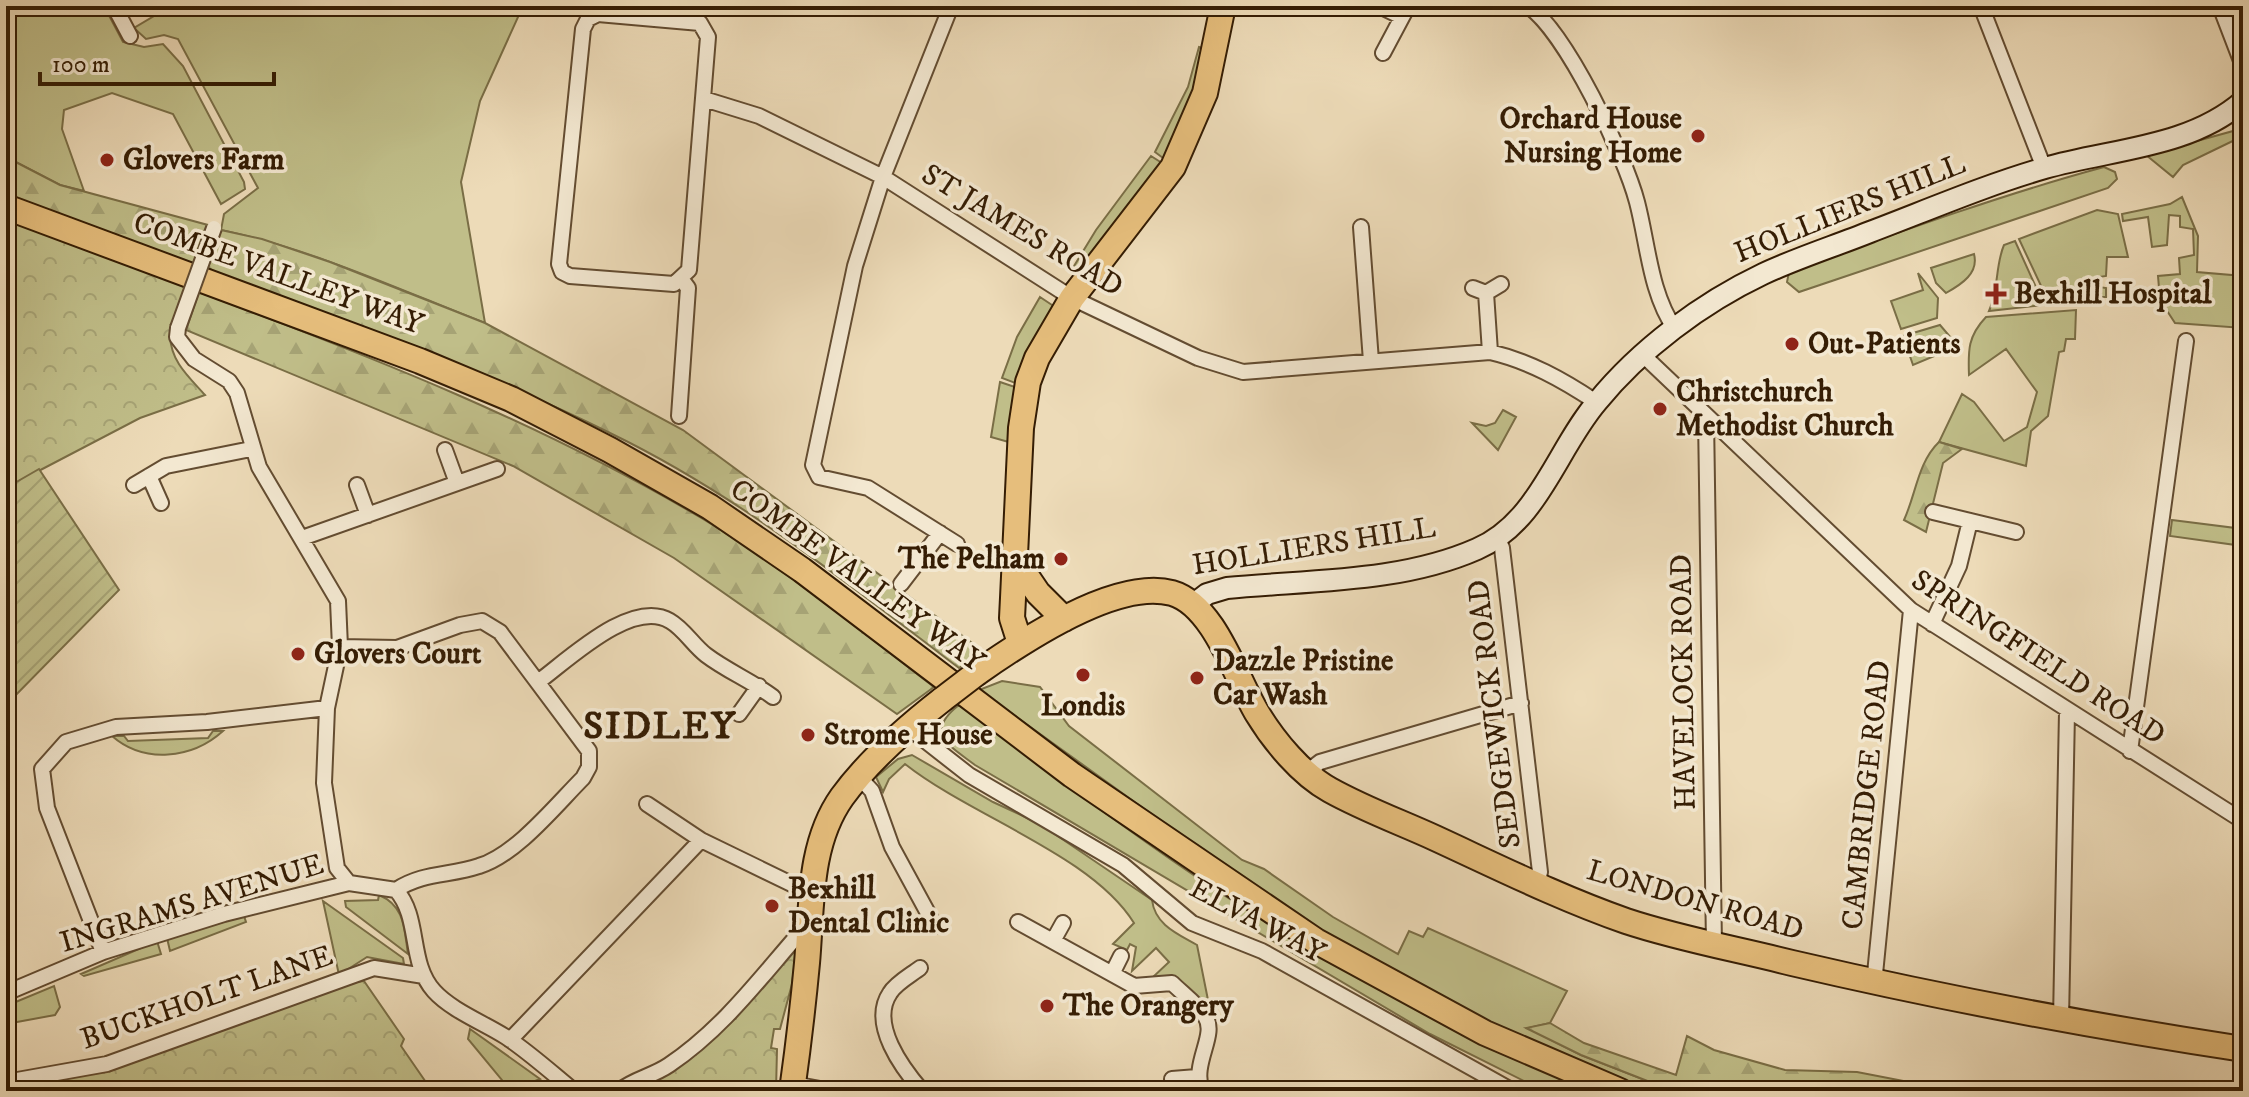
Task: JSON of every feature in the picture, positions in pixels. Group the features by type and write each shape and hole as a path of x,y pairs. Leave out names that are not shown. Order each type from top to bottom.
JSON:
{"main road":[{"path":"1020,643 1012,618 1021,428 1028,382 1037,358 1072,298 1173,167 1205,93 1223,6"},
{"name":"HOLLIERS HILL","path":"793,1087 810,893 828,823 841,799 859,777 909,728 1020,643 1088,608 1142,593 1162,591 1194,604 1207,594 1227,588 1413,569 1478,549 1525,513 1596,402 1643,355 1714,301 1763,274 2044,168 2172,137 2229,113 2243,101"},
{"name":"COMBE VALLEY WAY","path":"6,207 420,361 511,399 610,450 710,507 802,570 1072,775 1316,941 1485,1033 1620,1091"},
{"path":"1017,562 1038,593 1064,619"},
{"name":"LONDON ROAD","path":"1194,604 1210,625 1259,716 1307,772 1328,789 1537,884 1631,923 1874,984 2061,1020 2243,1049"}],"street":[{"path":"114,6 130,36"},
{"path":"951,6 883,177 855,266 813,465 819,477 868,488 957,544"},
{"path":"1379,6 1405,12 1383,53"},
{"path":"1528,6 1577,67 1621,155 1636,198 1663,312 1675,329"},
{"path":"1981,6 2044,168"},
{"path":"2220,6 2243,66"},
{"path":"598,14 700,23 708,37 689,270 682,280 674,284 570,276 562,272 559,264 583,29 588,19 598,14"},
{"name":"ST JAMES ROAD","path":"704,99 759,116 883,177 1072,298 1198,358 1243,372 1490,352 1513,357 1563,380 1596,402"},
{"path":"1361,227 1371,361"},
{"path":"214,228 177,337 188,353 229,381 237,393 251,449 338,601 340,647 327,708 324,783 337,868 349,883 396,890 428,874 479,866 510,848 583,778 589,767 589,751 500,632 482,621 460,625 397,648 340,647"},
{"path":"679,416 689,400 688,288 682,280"},
{"path":"1490,352 1479,290 1501,284"},
{"path":"2130,751 2186,341"},
{"name":"SPRINGFIELD ROAD","path":"1643,355 1911,610 2067,712 2243,821"},
{"name":"HAVELOCK ROAD","path":"1706,418 1714,945"},
{"path":"134,485 166,466 251,449"},
{"path":"445,450 457,483"},
{"path":"302,538 497,469"},
{"path":"149,476 161,503"},
{"path":"357,485 368,515"},
{"path":"1933,512 2016,532"},
{"path":"1932,624 1959,566 1970,521"},
{"path":"901,584 940,533"},
{"name":"SEDGEWICK ROAD","path":"1497,537 1502,548 1521,703 1540,872 1537,884"},
{"name":"CAMBRIDGE ROAD","path":"1874,984 1911,610"},
{"path":"538,682 632,618 659,616 671,622 705,655 773,697"},
{"path":"739,714 759,686"},
{"path":"1307,772 1320,762 1521,703"},
{"path":"103,952 47,808 42,789 42,769 49,759 66,742 116,727 207,722 327,708"},
{"path":"2061,1020 2067,712"},
{"name":"ELVA WAY","path":"909,728 958,768 1123,865 1192,923 1262,951 1513,1091"},
{"path":"859,777 872,791 892,847 935,926"},
{"path":"647,804 701,840 810,893"},
{"path":"510,1040 701,840"},
{"name":"INGRAMS AVENUE","path":"6,993 103,952 224,914 349,883"},
{"path":"396,890 410,911 413,940 424,976 435,993 510,1040 574,1091"},
{"path":"1018,922 1134,986 1172,983 1205,1016 1210,1030 1199,1084 1172,1079"},
{"path":"1053,941 1063,923"},
{"path":"619,1091 669,1065 715,1028 753,991 797,936 808,936"},
{"path":"1112,974 1121,956"},
{"name":"BUCKHOLT LANE","path":"6,1082 107,1064 374,968 424,976"},
{"path":"920,968 890,992 884,1014 899,1064 922,1091"},
{"path":"793,1087 831,1091"}],"green space":[{"path":"6,6 104,6 123,42 144,47 163,44 183,66 245,189 221,204 173,114 112,93 64,110 62,129 84,191 60,185 6,157"},
{"path":"171,6 523,6 480,101 461,182 485,323 322,259 221,230 224,214 258,188 178,39 164,35 146,39 134,28"},
{"path":"1199,47 1206,49 1195,95 1167,161 1155,152 1188,87"},
{"path":"2243,123 2243,136 2183,165 2173,177 2146,155 2233,131"},
{"path":"1151,156 1165,165 1078,276 1071,271 1096,230"},
{"path":"6,157 60,185 208,225 193,265 6,196"},
{"path":"2104,167 2115,172 2117,179 2108,188 1799,292 1787,282 1789,272 1985,203"},
{"path":"6,196 193,265 170,336 177,361 205,395 140,418 6,488"},
{"path":"2182,197 2198,236 2197,272 2243,276 2243,328 2175,323 2160,300 2158,276 2180,274 2179,258 2194,255 2193,229 2180,227 2180,216 2169,215 2167,245 2152,247 2148,217 2123,221 2122,214 2170,204"},
{"path":"2097,210 2118,214 2128,257 2107,257 2106,276 2099,277 2099,287 2106,288 2106,297 2076,300 2076,305 2050,305 2019,239"},
{"path":"221,230 262,239 330,262 485,323 683,430 983,651 959,668 834,573 748,513 704,484 612,434 463,367 207,270"},
{"path":"2015,241 2044,305 1989,311 2004,245"},
{"path":"1974,254 1972,272 1946,293 1936,283 1931,268"},
{"path":"1918,273 1938,298 1937,318 1901,329 1891,301 1923,290"},
{"path":"199,292 456,394 643,485 763,558 934,687 897,714 674,558 513,466 186,330"},
{"path":"1040,297 1055,307 1018,384 1002,378 1017,337"},
{"path":"2076,310 2075,339 2066,339 2064,351 2059,352 2048,416 2031,431 2026,466 1939,442 1962,394 1974,402 2004,441 2027,427 2037,392 2006,349 1969,375 1970,344 1986,317"},
{"path":"1940,325 1958,346 1913,365 1903,336"},
{"path":"1000,382 1018,388 1012,443 991,437"},
{"path":"1503,410 1516,417 1498,450 1472,423 1486,426 1495,423"},
{"path":"1939,442 1962,449 1943,463 1926,532 1904,520 1926,459"},
{"path":"39,469 119,590 6,705 6,488"},
{"path":"2172,520 2243,529 2243,546 2170,536"},
{"path":"1002,681 1040,687 1069,726 1242,860 1264,869 1333,917 1398,954 1409,931 1423,937 1428,928 1567,991 1550,1023 1528,1028 1581,1055 1673,1091 1648,1091 1530,1044 1324,933 1229,870 979,690"},
{"path":"959,705 1151,845 1306,947 1494,1047 1591,1091 1544,1091 1430,1034 975,765 949,745 942,731 948,715"},
{"path":"213,731 223,731 197,748 168,754 138,751 112,736 124,736 128,741 208,738"},
{"path":"912,755 993,802 1040,824 1152,900 1163,922 1197,945 1208,1000 1201,1000 1177,978 1152,978 1169,962 1156,948 1132,971 1136,947 1130,944 1127,950 1113,944 1134,923 1115,899 1061,857 963,802 905,764 889,779 883,792 876,777 898,759"},
{"path":"379,895 399,912 408,954 346,907 345,901 378,900"},
{"path":"323,901 403,958 404,964 367,957 339,975"},
{"path":"244,916 246,922 170,951 167,938"},
{"path":"157,941 161,954 84,976 81,974"},
{"path":"791,950 796,953 792,984 780,1029 774,1029 771,1048 777,1049 776,1091 666,1091 648,1086 735,1018"},
{"path":"364,981 404,1039 401,1046 432,1091 11,1091 11,1085 111,1069 348,983"},
{"path":"54,986 60,1007 55,1015 6,1024 6,1006"},
{"path":"1550,1023 1584,1043 1676,1075 1687,1036 1714,1050 1785,1070 1857,1072 1955,1091 1673,1091 1581,1055 1526,1028"},
{"path":"470,1029 540,1079 511,1091 468,1039"}],"place":[{"name":"Orchard House Nursing Home","path":"1698,136"},
{"name":"Glovers Farm","path":"107,160"},
{"name":"Bexhill Hospital","path":"1996,294"},
{"name":"Out-Patients","path":"1792,344"},
{"name":"Christchurch Methodist Church","path":"1660,409"},
{"name":"The Pelham","path":"1061,559"},
{"name":"Glovers Court","path":"298,654"},
{"name":"Londis","path":"1083,675"},
{"name":"Dazzle Pristine Car Wash","path":"1197,678"},
{"name":"Strome House","path":"808,735"},
{"name":"Bexhill Dental Clinic","path":"772,906"},
{"name":"The Orangery","path":"1047,1006"}],"district":[{"name":"SIDLEY","path":"660,727"}]}
